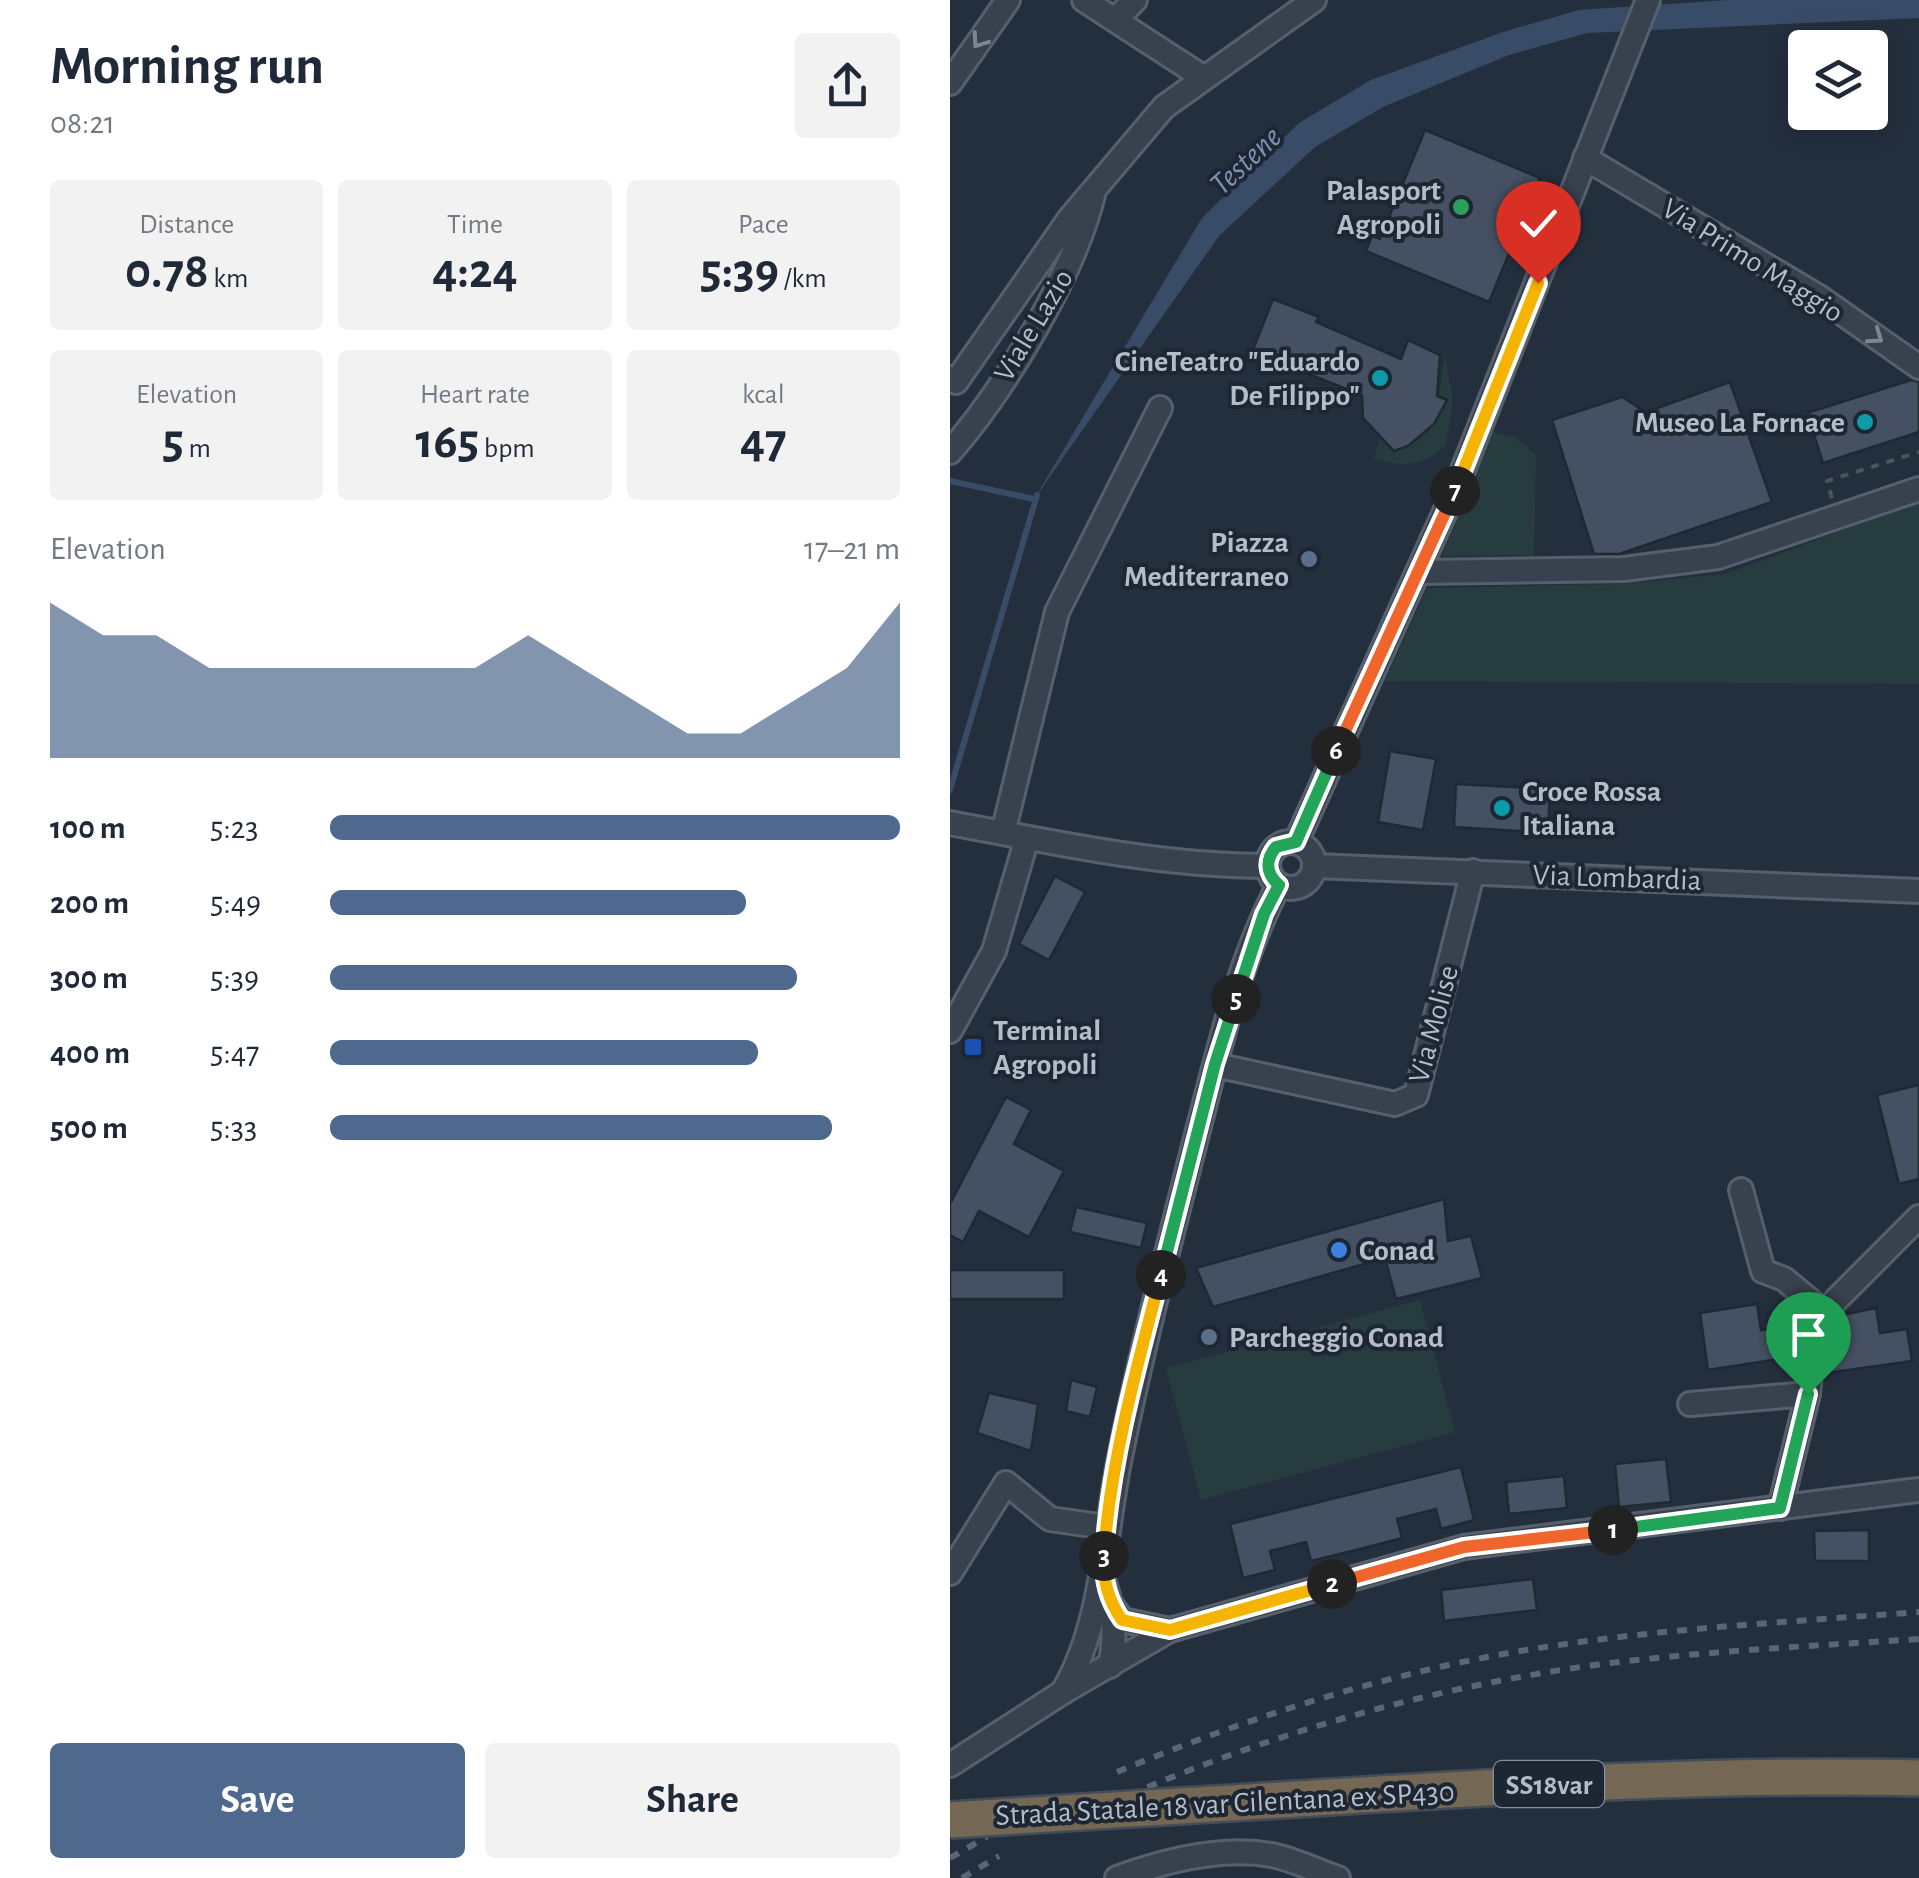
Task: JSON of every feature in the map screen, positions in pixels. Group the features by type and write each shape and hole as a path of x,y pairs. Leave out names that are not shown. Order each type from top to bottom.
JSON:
{"highway":[{"name":"Strada Statale 18 var Cilentana ex SP430","path":"950,1820 1610,1782 1919,1778"}],"street":[{"path":"950,83 1008,0"},
{"path":"1084,0 1204,78"},
{"path":"1115,20 1136,0"},
{"name":"Viale Lazio","path":"950,378 956,382 1070,218 1164,107 1314,0"},
{"path":"1296,842 1494,395 1648,0"},
{"name":"Via Primo Maggio","path":"1585,158 1819,297 1919,367"},
{"name":"Viale Lazio","path":"950,452 972,426 1061,283 1084,234 1095,188"},
{"path":"999,832 1057,612 1160,408"},
{"path":"1418,572 1624,570 1718,557 1919,488"},
{"path":"950,823 1132,858 1273,876 1299,888 1310,879 1315,866 1312,853 1296,842 1276,847 1273,876 1264,914 1215,1064 1142,1345 1106,1528 1103,1579 1074,1672 1063,1692"},
{"path":"950,1030 994,951 1027,838"},
{"name":"Via Lombardia","path":"1315,866 1919,891"},
{"name":"Via Molise","path":"1215,1064 1395,1104 1416,1095 1473,871"},
{"path":"1741,1190 1763,1271 1795,1286 1824,1312"},
{"path":"1780,1508 1808,1394 1814,1334 1824,1312 1919,1217"},
{"path":"1690,1404 1808,1394"},
{"path":"950,1572 1006,1483 1050,1519 1106,1528"},
{"path":"950,1764 1170,1630 1464,1547 1919,1490"},
{"path":"1103,1579 1112,1606 1116,1641 1110,1666"},
{"path":"1112,1606 1122,1620 1170,1630"},
{"path":"1090,1618 1095,1646 1110,1666"},
{"path":"1117,1878 1150,1866 1248,1852 1275,1855 1338,1878"}],"path":[{"path":"1838,516 1826,481 1919,452"}],"green space":[{"path":"1445,354 1453,400 1446,445 1413,463 1374,459 1380,439 1394,452 1420,438 1439,417 1449,399 1439,395"},
{"path":"1493,432 1515,437 1536,455 1534,555 1442,556"},
{"path":"1919,502 1919,684 1385,681 1427,588 1619,584 1725,574"},
{"path":"1420,1300 1455,1432 1201,1500 1166,1368"}],"water":[{"path":"1728,0 1919,0 1919,18 1587,33 1509,55 1385,106 1315,147 1219,236 1034,499 1202,218 1299,123 1371,80 1503,32 1579,10"}],"building":[{"name":"Palasport Agropoli","path":"1425,130 1540,178 1489,302 1366,251 1372,236 1380,239"},
{"name":"CineTeatro \"Eduardo De Filippo\"","path":"1273,299 1319,317 1316,322 1401,359 1408,340 1440,355 1437,396 1447,400 1434,424 1408,446 1394,451 1363,418 1362,395 1252,352"},
{"name":"Museo La Fornace","path":"1911,380 1919,382 1919,432 1823,463 1807,413"},
{"path":"1730,382 1772,502 1619,554 1594,554 1552,420 1622,397 1646,412"},
{"path":"1390,751 1436,759 1423,830 1378,822"},
{"name":"Croce Rossa Italiana","path":"1456,784 1550,789 1548,833 1454,827"},
{"path":"1055,876 1085,892 1049,960 1019,944"},
{"path":"1919,1085 1919,1179 1899,1184 1877,1095"},
{"path":"1006,1097 1031,1110 1014,1144 1064,1171 1029,1237 979,1211 963,1242 950,1235 950,1204"},
{"name":"Conad","path":"1444,1199 1448,1241 1471,1236 1482,1278 1396,1299 1385,1258 1213,1307 1196,1268"},
{"path":"1076,1207 1147,1223 1141,1248 1070,1232"},
{"path":"950,1270 1064,1270 1064,1299 950,1299"},
{"path":"1757,1304 1761,1330 1788,1326 1792,1357 1708,1370 1700,1313"},
{"path":"1876,1308 1880,1333 1907,1329 1912,1361 1827,1373 1828,1340 1845,1338 1842,1315"},
{"path":"1071,1380 1097,1387 1090,1417 1066,1411"},
{"path":"989,1393 1038,1404 1031,1451 977,1433"},
{"path":"1666,1459 1671,1502 1619,1507 1615,1464"},
{"path":"1461,1467 1474,1520 1441,1529 1436,1509 1397,1519 1402,1538 1368,1547 1311,1561 1306,1542 1270,1551 1275,1570 1243,1578 1230,1524"},
{"path":"1564,1476 1567,1508 1509,1514 1506,1482"},
{"path":"1869,1530 1869,1561 1815,1561 1814,1531"},
{"path":"1533,1579 1537,1610 1444,1621 1441,1590"}],"waterway":[{"path":"950,481 1034,499"},
{"name":"Testene","path":"950,790 1037,495"}],"railway":[{"path":"1117,1772 1299,1705 1392,1678 1487,1657 1648,1634 1919,1612"},
{"path":"1129,1795 1244,1750 1361,1713 1541,1673 1641,1659 1919,1639"},
{"path":"950,1858 987,1837"},
{"path":"962,1878 999,1856"}],"place":[{"name":"Palasport Agropoli","path":"1461,207"},
{"name":"CineTeatro \"Eduardo De Filippo\"","path":"1380,378"},
{"name":"Museo La Fornace","path":"1865,422"},
{"name":"Piazza Mediterraneo","path":"1309,559"},
{"name":"Croce Rossa Italiana","path":"1502,808"},
{"name":"Terminal Agropoli","path":"973,1047"},
{"name":"Conad","path":"1339,1250"},
{"name":"Parcheggio Conad","path":"1209,1337"}],"route":[{"path":"1538,283 1458,485 1296,842 1276,847 1268,859 1269,874 1279,885 1264,914 1215,1064 1142,1345 1106,1528 1103,1579 1112,1606 1122,1620 1170,1630 1464,1547 1780,1508 1808,1394"}]}
